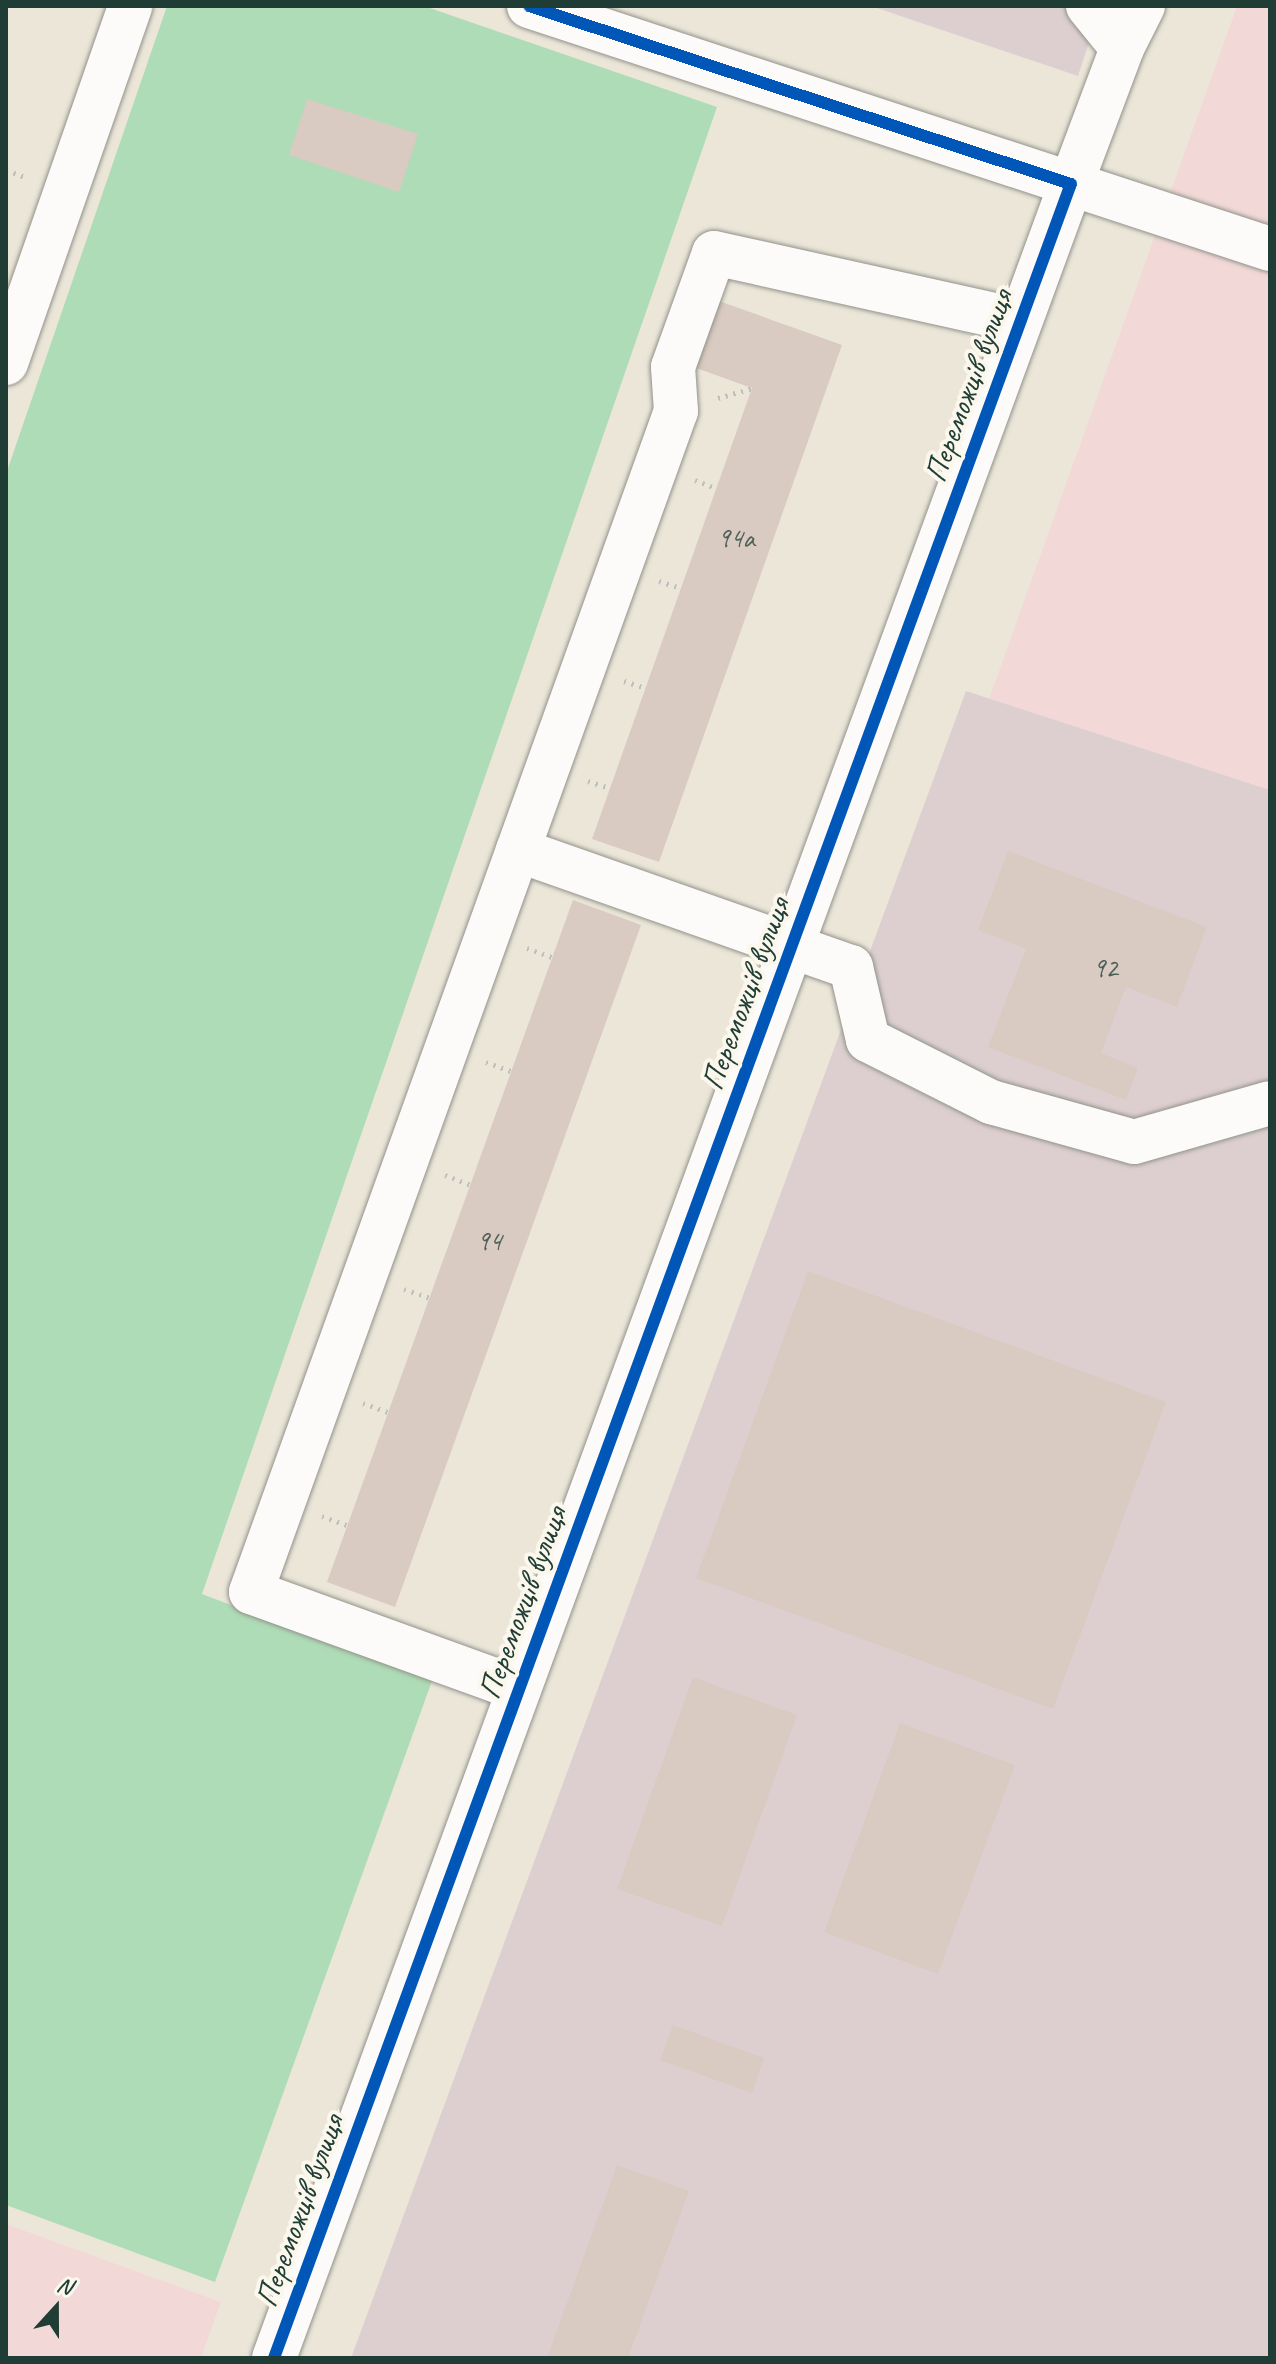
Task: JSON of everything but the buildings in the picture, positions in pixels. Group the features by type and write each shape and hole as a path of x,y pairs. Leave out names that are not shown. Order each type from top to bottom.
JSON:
{"street":[{"path":"6,363 130,6"},
{"path":"529,6 1270,249"},
{"path":"1088,6 1122,48"},
{"name":"Переможців вулиця","path":"274,2358 1020,321 1122,48 1143,6"},
{"path":"519,1689 251,1592 676,411 673,367 714,253 1020,321"},
{"path":"518,850 851,967 868,1040 991,1102 1134,1142 1270,1103"}],"shaded area":[{"path":"871,6 1101,6 1078,76"},
{"path":"1237,6 1270,6 1270,790 989,699"},
{"path":"966,691 1270,790 1270,2358 351,2358"},
{"path":"6,2224 221,2302 201,2358 6,2358"}],"green space":[{"path":"167,6 424,6 717,107 202,1594 432,1681 215,2282 6,2205 6,474"}],"cycle path":[{"path":"274,2358 1071,184 529,6"}]}
